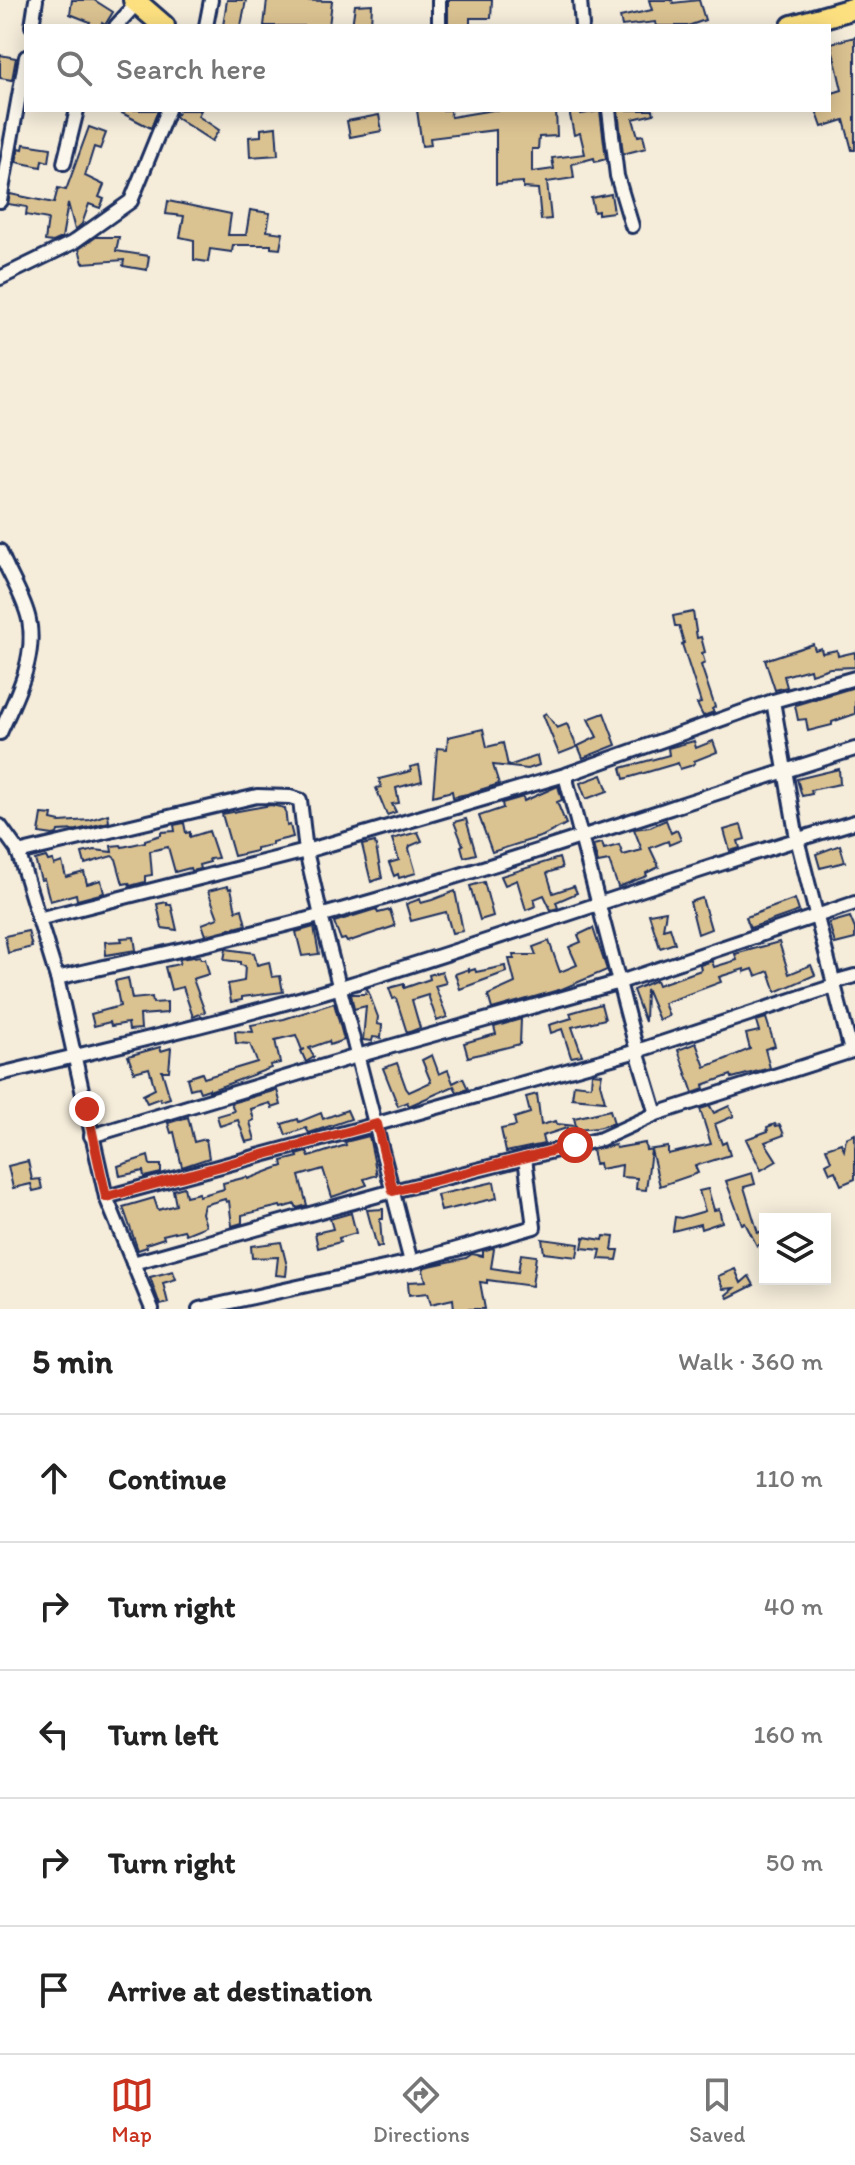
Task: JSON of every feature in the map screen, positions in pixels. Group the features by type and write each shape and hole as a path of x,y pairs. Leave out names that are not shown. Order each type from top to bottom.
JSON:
{"main road":[{"path":"136,1 162,24"},
{"path":"799,24 855,8"}],"street":[{"path":"32,24 36,0"},
{"path":"206,24 211,0"},
{"path":"439,0 439,24"},
{"path":"580,0 582,24"},
{"path":"118,24 136,1"},
{"path":"0,201 24,68"},
{"path":"64,163 77,112"},
{"path":"0,278 72,243 131,201 167,112"},
{"path":"609,112 617,176 632,226"},
{"path":"0,551 29,620 30,643 23,679 0,733"},
{"path":"38,919 306,851 565,775 773,701 855,678"},
{"path":"133,1263 393,1191 601,1139 656,1114 853,1050 797,839 773,701"},
{"path":"57,978 321,916 582,838 855,749"},
{"path":"565,775 656,1114"},
{"path":"18,853 257,796 300,800 306,851 321,916 411,1262"},
{"path":"0,1074 339,987 599,905 731,858 855,822"},
{"path":"0,826 18,853 57,978 77,1056 91,1136 106,1197 152,1309"},
{"path":"91,1136 357,1056 620,982 855,903"},
{"path":"106,1197 637,1051 855,976"},
{"path":"199,1309 411,1262 534,1227 525,1158"}],"building":[{"path":"72,0 94,0 113,12 106,24 88,24 90,22 70,14"},
{"path":"227,0 246,0 241,24 223,24"},
{"path":"267,0 332,1 329,24 264,24"},
{"path":"448,0 492,0 491,18 470,18 470,24 448,24"},
{"path":"649,0 672,0 673,3 699,0 705,20 694,24 622,24 620,17 652,10"},
{"path":"372,4 371,24 352,24 355,5"},
{"path":"855,37 855,150 852,150 844,120 822,127 817,112 831,112 831,93 842,90 831,43"},
{"path":"0,55 16,58 12,80 0,78"},
{"path":"120,112 157,112 151,128"},
{"path":"179,112 200,112 198,116 219,130 212,141 175,117"},
{"path":"417,112 450,112 451,117 481,112 556,112 557,136 539,137 538,149 532,149 532,172 554,169 552,158 585,154 580,133 574,135 569,112 600,112 606,159 595,162 594,158 572,164 574,178 547,182 551,219 541,220 538,189 523,188 523,182 496,184 496,130 430,138 431,145 422,146"},
{"path":"618,112 654,112 633,119 638,136 643,135 646,148 623,154"},
{"path":"379,115 382,131 350,137 347,121"},
{"path":"89,127 106,133 100,149 94,147 85,176 104,185 99,197 104,199 100,208 89,204 82,224 75,230 68,203 62,238 45,241 48,219 26,215 27,207 8,204 10,194 54,203 58,188 66,190"},
{"path":"276,127 278,155 250,157 249,137 261,136 261,129"},
{"path":"24,144 51,148 49,162 42,160 41,167 16,162 19,148 23,149"},
{"path":"611,194 614,212 594,212 591,198"},
{"path":"168,201 231,214 228,235 246,235 250,210 270,213 267,231 283,233 280,249 271,248 271,245 233,245 232,252 210,249 208,262 194,260 194,240 180,237 184,216 166,214"},
{"path":"96,237 119,237 116,251 149,256 147,270 123,266 124,260 83,263 79,249"},
{"path":"693,612 697,638 701,637 705,652 702,653 705,663 701,665 715,707 712,709 714,712 703,716 697,704 701,703 679,626 675,626 673,616"},
{"path":"813,644 815,650 821,648 822,653 837,650 838,656 855,652 855,667 830,668 811,674 810,669 784,676 787,687 775,690 765,660"},
{"path":"855,687 855,714 832,722 832,725 808,731 806,719 798,720 795,705"},
{"path":"546,713 557,728 567,724 577,747 559,754 543,715"},
{"path":"604,713 616,745 583,758 578,746 597,737 588,719"},
{"path":"483,729 487,747 503,743 508,766 537,756 539,765 528,769 493,765 499,784 453,797 452,791 433,796 437,748 447,749 448,737"},
{"path":"694,741 696,748 713,741 717,752 680,769 678,763 624,779 621,768 669,755 668,748"},
{"path":"419,765 422,781 396,788 399,803 392,804 396,812 387,815 376,788 381,787 379,779 411,771 410,767"},
{"path":"839,769 840,784 811,790 812,794 802,796 797,779"},
{"path":"602,775 608,791 586,799 580,783"},
{"path":"558,786 562,800 557,802 566,824 543,836 492,852 479,816 503,808 502,803 523,797 524,801"},
{"path":"271,805 285,808 287,826 290,825 293,837 234,856 222,814"},
{"path":"42,814 52,815 51,820 60,822 90,820 108,814 109,822 58,831 53,835 39,833"},
{"path":"466,819 476,854 464,857 454,822"},
{"path":"666,820 671,833 677,830 681,840 650,848 659,867 646,873 647,876 618,887 609,861 598,863 593,845 602,843 604,849 619,845 623,855 642,850 634,829 650,827"},
{"path":"184,823 190,837 209,831 218,858 199,865 200,869 175,872 168,847 150,851 152,875 145,876 145,882 130,886 129,883 123,884 116,859 112,856 85,864 82,853 95,850 112,852 111,846 145,842 161,835 161,832 175,831 174,825"},
{"path":"741,825 745,839 738,841 740,848 730,851 724,830"},
{"path":"418,832 422,841 409,849 416,873 399,878 398,874 394,876 389,863 399,860 392,839"},
{"path":"375,842 382,878 371,882 362,845"},
{"path":"840,845 845,862 820,868 816,854"},
{"path":"46,857 48,861 53,860 54,865 62,862 66,877 84,872 87,884 101,880 104,893 77,900 76,894 50,901 35,860"},
{"path":"559,858 562,868 547,873 553,893 574,886 577,893 556,902 558,908 551,910 544,895 534,899 536,906 526,910 517,880 505,885 501,876"},
{"path":"484,882 493,916 480,920 470,886"},
{"path":"228,886 236,911 242,909 246,925 206,935 202,924 218,918 208,891"},
{"path":"455,891 463,931 452,933 446,912 411,921 406,904 420,899 421,903"},
{"path":"702,898 711,929 698,934 690,902"},
{"path":"795,899 799,911 750,928 746,917"},
{"path":"167,902 167,905 171,904 177,930 162,928 157,904"},
{"path":"376,909 378,913 390,910 395,926 347,942 341,940 334,922"},
{"path":"666,911 663,929 670,927 675,943 660,948 649,914"},
{"path":"850,917 855,939 835,944 829,923"},
{"path":"314,927 319,954 302,956 296,932"},
{"path":"593,928 607,970 562,989 492,1009 488,995 515,983 509,959 514,959 513,955 536,955 533,947 549,941 560,972 577,965 569,947 581,942 578,935"},
{"path":"28,931 32,947 8,953 5,936"},
{"path":"134,937 136,950 106,955 105,942"},
{"path":"779,942 789,974 811,965 815,975 776,992 769,971 756,976 753,969 744,972 744,969 719,977 721,982 664,1003 669,1016 659,1020 646,989 645,1022 633,990 656,980 658,985 701,970 700,965 712,961 714,967 737,960 735,954"},
{"path":"226,949 254,953 257,965 269,962 272,977 280,976 283,992 242,997 242,1000 231,1002 228,984 244,981 245,966 240,962 224,960"},
{"path":"200,956 205,959 209,974 193,979 205,1012 193,1017 183,987 171,990 165,967 179,964 180,959"},
{"path":"505,966 506,972 460,989 455,974 469,969 476,972"},
{"path":"442,971 446,983 435,986 447,1017 437,1021 428,995 412,1000 420,1028 407,1033 396,998 393,999 389,988 404,984 404,988 430,979 429,975"},
{"path":"128,978 132,999 152,997 153,1003 167,1002 167,1013 140,1015 141,1029 129,1030 128,1023 111,1026 110,1022 94,1026 91,1014 120,1006 115,981"},
{"path":"367,988 378,1017 377,1024 382,1025 381,1038 373,1037 372,1041 363,1040 366,1006 354,1009 351,994 366,994"},
{"path":"334,1003 344,1040 309,1048 314,1057 306,1062 301,1051 305,1049 302,1050 296,1035 275,1040 280,1063 209,1091 200,1092 198,1087 190,1089 187,1078 202,1073 204,1078 257,1062 250,1044 236,1043 235,1031 253,1032 251,1025 284,1019"},
{"path":"601,1004 605,1019 572,1027 582,1055 571,1057 562,1029 551,1033 549,1025 572,1018 570,1013"},
{"path":"766,1018 775,1046 765,1049 770,1068 732,1078 731,1075 703,1085 704,1089 693,1093 678,1050 696,1043 705,1067 750,1049 746,1034 759,1031 756,1021"},
{"path":"521,1019 520,1044 468,1057 464,1043 496,1034 494,1027"},
{"path":"160,1047 161,1051 171,1048 169,1071 162,1071 170,1098 147,1103 143,1095 155,1089 149,1068 134,1072 128,1056"},
{"path":"432,1055 439,1074 448,1070 453,1083 463,1078 468,1089 457,1092 454,1086 409,1106 407,1102 398,1106 383,1068 397,1063 409,1092 431,1082 422,1060"},
{"path":"592,1073 602,1074 600,1083 605,1101 572,1098 574,1084 591,1086"},
{"path":"277,1090 281,1105 272,1108 270,1103 251,1109 254,1120 250,1122 255,1140 246,1142 238,1120 220,1126 217,1116 234,1111 231,1103"},
{"path":"537,1094 541,1125 556,1121 557,1124 576,1126 574,1118 610,1110 614,1123 597,1128 576,1128 576,1136 572,1137 566,1136 567,1128 542,1136 544,1144 506,1152 501,1129 516,1126 514,1118 530,1113 526,1097"},
{"path":"710,1106 714,1113 729,1106 734,1116 715,1124 722,1144 726,1142 730,1155 695,1166 698,1173 660,1186 651,1150 646,1190 636,1189 637,1178 621,1177 622,1165 600,1169 599,1163 595,1164 592,1150 615,1145 616,1148 645,1143 646,1150 668,1147 668,1154 711,1144 700,1109"},
{"path":"347,1110 351,1119 309,1133 306,1128 286,1135 282,1124 298,1119 299,1122 321,1113 323,1119"},
{"path":"188,1117 194,1142 206,1139 209,1158 182,1167 174,1132 171,1133 168,1123"},
{"path":"780,1125 784,1135 765,1142 777,1161 761,1170 746,1139 768,1131 767,1127"},
{"path":"855,1134 855,1179 841,1185 835,1171 830,1173 826,1164 831,1161 826,1148 841,1143 844,1150 846,1138"},
{"path":"369,1136 377,1175 364,1179 367,1185 332,1197 323,1169 299,1176 307,1205 297,1208 295,1204 280,1206 242,1215 242,1223 232,1226 229,1201 225,1199 204,1205 202,1213 206,1226 186,1234 184,1230 163,1235 164,1238 138,1250 123,1207 154,1198 158,1210 176,1205 173,1190 184,1187 186,1196 199,1193 199,1196 224,1189 223,1183 248,1179 283,1166 282,1161 297,1155 307,1152 309,1157"},
{"path":"148,1156 150,1165 161,1165 161,1173 144,1177 143,1171 120,1176 118,1166"},
{"path":"28,1161 32,1180 40,1179 42,1189 33,1191 31,1184 13,1188 8,1166"},
{"path":"752,1173 755,1184 744,1187 759,1232 757,1246 745,1223 742,1224 726,1181"},
{"path":"494,1182 497,1198 441,1211 437,1195"},
{"path":"708,1189 714,1210 719,1209 722,1222 701,1229 700,1224 673,1231 675,1217 705,1211 699,1191"},
{"path":"383,1209 383,1219 380,1219 382,1246 377,1247 367,1210"},
{"path":"351,1213 356,1233 339,1238 340,1242 318,1248 315,1233 333,1229 330,1219"},
{"path":"604,1236 614,1237 612,1250 619,1250 617,1260 599,1259 601,1250 582,1248 584,1237 603,1240"},
{"path":"542,1239 579,1244 577,1257 544,1253"},
{"path":"281,1242 287,1266 286,1276 276,1275 278,1257 252,1258 251,1246"},
{"path":"492,1248 491,1268 518,1272 521,1254 536,1256 532,1286 487,1280 487,1283 480,1282 485,1309 454,1309 453,1299 431,1304 428,1293 409,1295 408,1282 426,1281 425,1267 472,1254 483,1256 483,1251"},
{"path":"735,1269 741,1283 749,1276 754,1285 728,1298 726,1295 734,1288 723,1289 718,1276"},
{"path":"173,1271 176,1279 163,1283 168,1303 160,1305 150,1277"}],"route":[{"path":"87,1109 106,1197 377,1124 393,1191 575,1145"}]}
